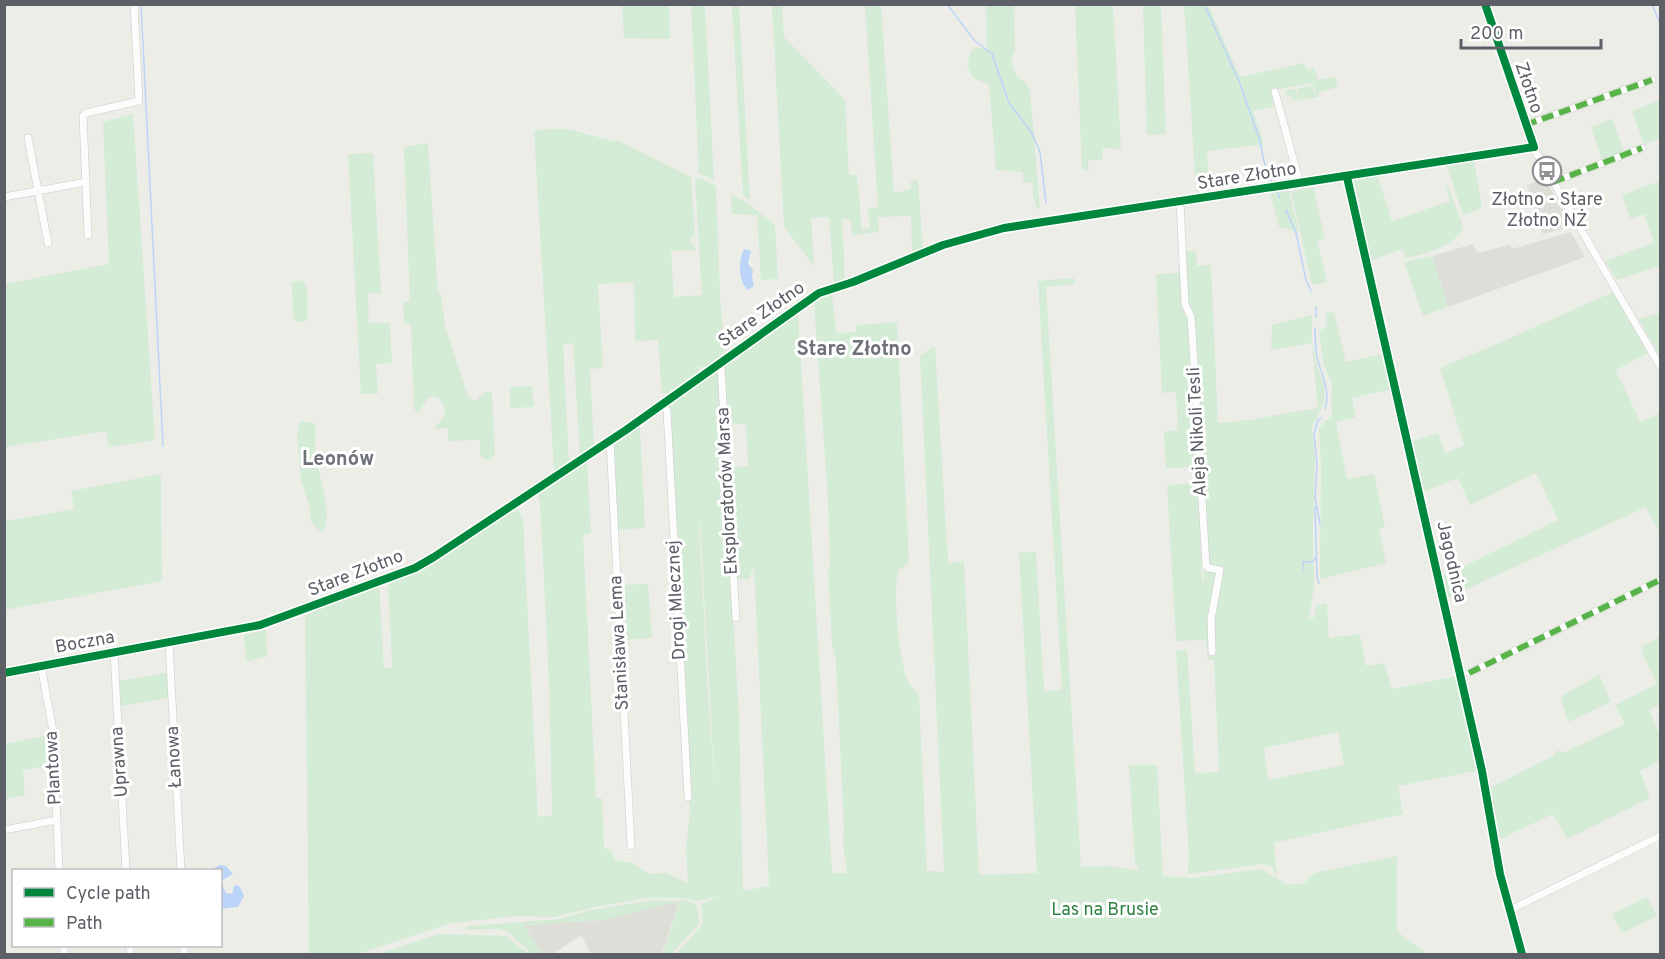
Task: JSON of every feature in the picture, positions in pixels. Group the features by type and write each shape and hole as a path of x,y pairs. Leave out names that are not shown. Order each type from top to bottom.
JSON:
{"street":[{"path":"88,235 83,114 140,101 134,4"},
{"name":"Złotno","path":"1485,4 1534,147 1660,366"},
{"path":"1525,125 1652,80"},
{"path":"1275,92 1300,184"},
{"path":"28,138 48,243"},
{"name":"Stare Złotno","path":"171,643 260,625 415,568 610,441 822,291 853,282 943,245 1004,228 1534,147"},
{"path":"1553,182 1642,148"},
{"name":"Jagodnica","path":"1347,177 1465,695 1485,787 1497,862 1522,954"},
{"path":"4,197 86,182"},
{"name":"Aleja Nikoli Tesli","path":"1180,202 1185,304 1191,316 1206,566 1220,570 1211,619 1212,652"},
{"name":"Eksploratorów Marsa","path":"719,364 736,618"},
{"name":"Drogi Mlecznej","path":"664,403 667,411 688,797"},
{"name":"Stanisława Lema","path":"610,441 631,846"},
{"path":"1469,673 1660,580"},
{"name":"Boczna","path":"4,673 171,643"},
{"name":"Łanowa","path":"171,643 181,869"},
{"name":"Uprawna","path":"114,653 126,869"},
{"name":"Plantowa","path":"41,666 53,731 59,869"},
{"path":"4,830 57,820"},
{"path":"1510,910 1660,836"}],"shaded area":[{"path":"1544,178 1572,226 1543,234 1527,185"},
{"path":"1571,232 1585,257 1448,307 1432,256 1473,244 1478,253 1510,245 1512,249"},
{"path":"679,901 662,954 591,954 581,935 553,954 542,954 524,925 604,920"}],"green space":[{"path":"622,5 669,5 670,39 624,38"},
{"path":"691,5 705,5 714,180 699,173"},
{"path":"732,5 739,5 750,200 743,196"},
{"path":"772,5 782,5 784,37 845,100 849,175 857,175 862,230 870,228 868,209 878,207 865,5 881,5 894,193 911,189 910,182 918,180 923,250 912,255 911,216 878,217 879,232 852,235 850,219 842,219 845,281 834,283 829,217 811,218 814,266 784,227"},
{"path":"986,5 1014,5 1015,49 1011,61 1016,75 1026,83 1030,91 1040,207 1038,211 1033,196 1033,183 1023,182 1023,172 996,170 989,84 973,78 967,65 971,51 977,47 987,50"},
{"path":"1075,5 1113,5 1121,149 1103,148 1102,160 1088,160 1089,170 1082,170"},
{"path":"1143,5 1161,5 1166,134 1147,135"},
{"path":"1183,5 1208,5 1240,77 1304,63 1307,70 1314,68 1318,80 1335,77 1338,87 1317,93 1319,97 1281,104 1312,97 1292,100 1291,96 1288,97 1288,101 1285,90 1295,89 1299,97 1297,89 1312,85 1316,93 1312,83 1268,91 1271,92 1275,106 1253,111 1263,140 1263,149 1259,145 1207,151 1209,190 1196,191"},
{"path":"1660,100 1660,143 1659,139 1644,144 1632,111"},
{"path":"133,114 155,440 109,447 106,431 5,447 5,284 109,264 103,122"},
{"path":"1612,119 1624,151 1602,159 1591,127"},
{"path":"568,129 616,142 617,140 691,177 695,236 690,238 696,250 671,251 674,297 702,295 695,180 698,177 716,186 725,357 705,367 699,367 699,371 667,394 662,393 658,340 635,341 634,282 598,284 603,368 590,369 594,446 580,455 573,343 563,344 569,463 554,471 534,131"},
{"path":"428,143 438,293 441,294 445,326 468,396 475,401 486,392 492,393 495,454 490,460 484,459 480,454 480,440 448,441 448,428 435,429 446,412 440,399 435,396 428,398 418,413 414,409 411,324 404,323 403,302 410,302 404,147"},
{"path":"373,153 381,293 368,293 369,323 390,323 392,363 376,364 378,394 361,394 348,154"},
{"path":"1474,161 1482,208 1463,215 1447,166"},
{"path":"1377,175 1392,221 1450,201 1445,184 1448,186 1463,226 1460,233 1448,244 1422,254 1406,258 1402,249 1369,261 1350,184 1353,180"},
{"path":"1660,181 1660,266 1617,280 1605,261 1654,243 1644,214 1630,219 1622,195"},
{"path":"1313,187 1325,238 1317,241 1327,282 1312,285 1291,191"},
{"path":"1289,191 1299,232 1279,227 1270,193"},
{"path":"731,195 745,201 775,225 778,279 761,280 757,215 732,214"},
{"path":"1185,251 1196,251 1197,266 1211,265 1218,423 1318,408 1312,343 1271,350 1272,325 1312,315 1312,342 1318,370 1325,385 1324,402 1312,427 1315,457 1314,588 1309,618 1313,619 1317,605 1327,603 1329,638 1360,634 1366,666 1384,663 1392,689 1457,676 1476,771 1398,786 1403,814 1274,843 1277,877 1272,867 1262,864 1188,874 1189,857 1176,651 1187,649 1195,773 1219,772 1214,660 1208,660 1206,640 1176,641 1167,485 1198,483 1202,580 1204,580 1193,313 1189,304","holes":["1338,732 1344,765 1268,780 1264,748"]},
{"path":"1432,256 1448,307 1423,316 1404,262"},
{"path":"1182,273 1184,314 1189,321 1197,467 1166,468 1164,432 1178,430 1176,392 1162,393 1156,274"},
{"name":"Las na Brusie","path":"1074,278 1075,284 1046,287 1081,867 1108,866 1140,871 1135,863 1129,765 1157,765 1163,876 1193,878 1261,869 1288,885 1304,883 1314,873 1397,856 1397,928 1399,933 1427,954 676,954 701,926 703,920 701,904 719,896 697,901 682,898 648,898 554,917 517,916 451,923 357,954 309,954 305,615 379,584 384,668 392,668 388,581 430,566 517,508 523,520 538,817 552,815 549,681 540,501 536,492 587,460 591,533 583,535 596,798 602,798 604,849 610,849 615,860 633,863 649,874 666,873 688,883 686,849 690,812 670,405 719,370 739,717 743,891 769,886 754,566 749,579 736,579 729,468 748,466 746,424 727,424 724,366 732,360 734,362 738,360 742,352 798,314 832,873 847,873 843,842 836,661 832,645 828,572 830,567 828,499 814,303 832,292 836,333 856,332 856,325 897,322 909,561 899,569 896,607 904,669 909,683 919,694 927,871 944,872 920,355 935,346 948,563 964,561 979,875 1037,873 1019,553 1036,552 1044,691 1062,690 1038,281","holes":["700,521 716,808 708,692"]},
{"path":"299,280 304,282 307,289 307,321 297,322 293,318 292,282"},
{"path":"1613,292 1648,353 1616,370 1640,422 1660,413 1660,528 1658,530 1646,507 1447,598 1442,577 1558,520 1536,473 1470,505 1458,478 1421,493 1413,441 1438,433 1445,454 1464,445 1440,368"},
{"path":"1334,312 1346,362 1384,354 1392,389 1352,398 1356,417 1336,422 1347,479 1374,474 1385,527 1379,529 1386,563 1320,579 1319,428 1332,415 1332,384 1324,366 1319,331 1327,326 1326,313"},
{"path":"1660,313 1660,356 1639,319"},
{"path":"532,386 534,407 510,408 510,387"},
{"path":"303,421 315,424 316,461 327,514 323,531 318,530 311,521 309,505 301,480 297,434 299,424"},
{"path":"640,427 645,528 616,530 614,476 616,472 614,471 613,445"},
{"path":"161,474 162,581 5,610 5,521 74,509 71,491"},
{"path":"648,584 652,638 624,640 620,585"},
{"path":"266,630 267,656 246,662 244,635"},
{"path":"1660,637 1660,704 1649,710 1660,736 1660,761 1640,771 1650,798 1567,839 1553,814 1500,839 1490,788 1553,756 1557,750 1563,753 1625,724 1615,705 1657,684 1641,647"},
{"path":"167,673 168,698 121,706 119,681"},
{"path":"1599,675 1611,702 1568,722 1561,700 1563,695"},
{"path":"49,735 50,765 23,770 25,795 5,799 5,744"},
{"path":"1647,897 1657,916 1622,933 1612,914"},
{"path":"654,900 679,901 604,920 524,925 542,954 532,954 508,932 498,929 466,930 468,926 560,919 592,910"},
{"path":"680,900 697,906 699,924 671,954 663,954"},
{"path":"439,934 506,936 528,954 378,954"}],"water":[{"path":"744,249 751,251 748,264 753,270 754,286 748,290 742,282 740,271"},
{"path":"220,865 226,866 233,874 222,880 222,869 212,869"},
{"path":"222,883 226,893 232,894 234,886 240,887 244,896 238,907 222,909"}],"waterway":[{"path":"141,4 163,446"},
{"path":"947,4 974,40 992,54 1009,103 1032,133 1040,152 1046,203"},
{"path":"1204,4 1239,81 1259,138 1266,170 1273,184"},
{"path":"1652,4 1660,24"},
{"path":"1277,191 1280,198"},
{"path":"1286,210 1296,233 1306,280 1311,291"},
{"path":"1316,307 1316,317"},
{"path":"1315,328 1315,346 1327,396 1325,409"},
{"path":"1320,525 1315,497 1317,464 1314,434 1318,420 1321,418"},
{"path":"1315,507 1319,583"},
{"path":"1304,570 1303,562 1312,562 1316,558"}],"marked path":[{"path":"1525,125 1652,80"},
{"path":"1553,182 1642,148"},
{"path":"1469,673 1660,580"}],"cycle path":[{"path":"4,673 260,625 415,568 626,430 819,293 853,282 943,245 1004,228 1534,147 1485,4"},
{"path":"1347,177 1482,771 1500,874 1522,954"}],"place":[{"name":"Złotno - Stare Złotno NŻ","path":"1547,171"}],"district":[{"name":"Stare Złotno","path":"854,350"},
{"name":"Leonów","path":"338,460"}]}
